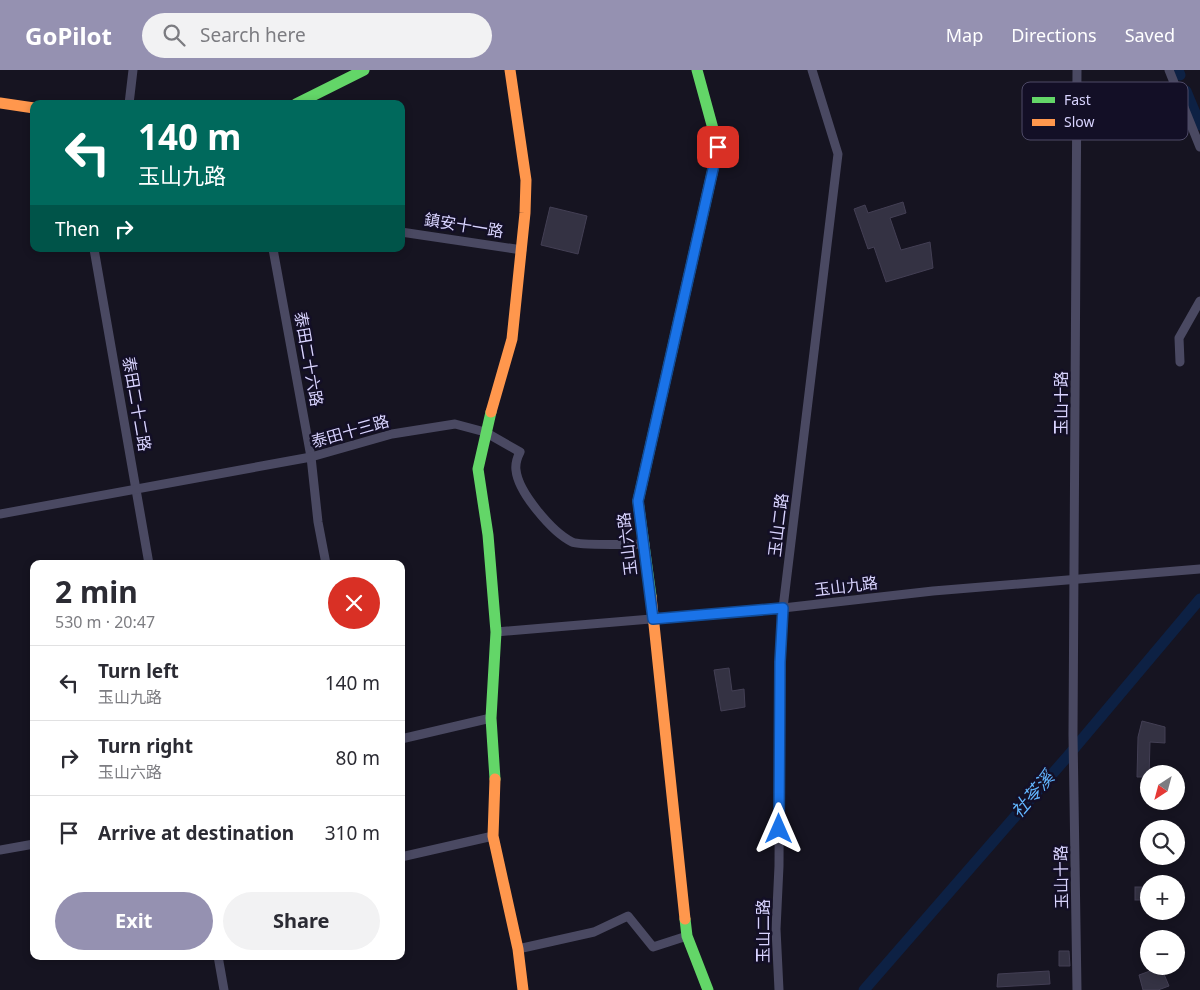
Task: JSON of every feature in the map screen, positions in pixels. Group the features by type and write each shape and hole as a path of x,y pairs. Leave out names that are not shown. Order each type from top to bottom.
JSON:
{"street":[{"path":"130,100 132,70"},
{"path":"304,100 364,70"},
{"path":"510,70 526,180 522,250 512,339 486,432 478,469 488,535 496,632 491,718 495,760 494,836 518,949 523,990"},
{"name":"玉山六路","path":"697,70 718,147 638,501 645,544 686,936 708,990"},
{"name":"玉山二路","path":"779,990 776,929 779,866 780,662 783,608 838,154 812,70"},
{"path":"1169,70 1174,82"},
{"path":"0,103 30,107"},
{"path":"1188,118 1200,148"},
{"name":"玉山十路","path":"1077,140 1076,579 1073,735 1077,882 1077,990"},
{"name":"鎮安十一路","path":"405,233 522,250"},
{"name":"泰田二十二路","path":"95,252 148,560"},
{"name":"泰田二十六路","path":"274,252 311,458 318,522 325,560"},
{"path":"1180,362 1179,338 1200,302"},
{"name":"泰田十三路","path":"0,514 311,458 392,434 455,424 486,432 520,452 516,461 516,472 526,495 544,519 573,543 645,544"},
{"name":"玉山九路","path":"496,632 783,608 933,590 1200,569"},
{"path":"405,738 491,718"},
{"path":"405,856 494,836"},
{"path":"0,850 30,845"},
{"path":"518,949 594,932 628,916 653,947 686,936"},
{"path":"219,960 224,990"}],"building":[{"path":"903,202 906,213 890,218 901,250 930,242 933,268 886,282 874,247 868,249 854,209 865,205 868,213"},
{"path":"550,207 587,216 578,254 541,245"},
{"path":"729,668 732,691 744,689 745,707 721,711 714,670"},
{"path":"1142,721 1165,727 1165,743 1150,742 1149,765 1140,765 1140,777 1137,777 1138,737"},
{"path":"1135,887 1140,887 1140,900 1135,900"},
{"path":"1059,951 1069,951 1070,966 1059,966"},
{"path":"1049,971 1050,984 997,987 998,974"},
{"path":"1139,975 1164,975 1169,986 1158,990 1143,990"}],"waterway":[{"name":"社苓溪","path":"1178,70 1180,75"},
{"name":"社苓溪","path":"1188,96 1200,125"},
{"name":"社苓溪","path":"864,990 1067,757 1200,599"}],"traffic: fast":[{"path":"304,100 364,70"},
{"path":"651,596 638,501 718,147 697,70"},
{"path":"491,412 478,469 488,535 496,632 491,718 495,779"},
{"path":"685,919 687,936 708,990"}],"traffic: slow":[{"path":"491,412 512,339 525,213 526,180 510,70"},
{"path":"0,103 30,107"},
{"path":"651,596 685,919"},
{"path":"495,779 493,836 518,949 523,990"}],"route":[{"path":"718,147 690,263 638,501 645,544 646,568 653,619 783,608 780,662 779,829"}]}
